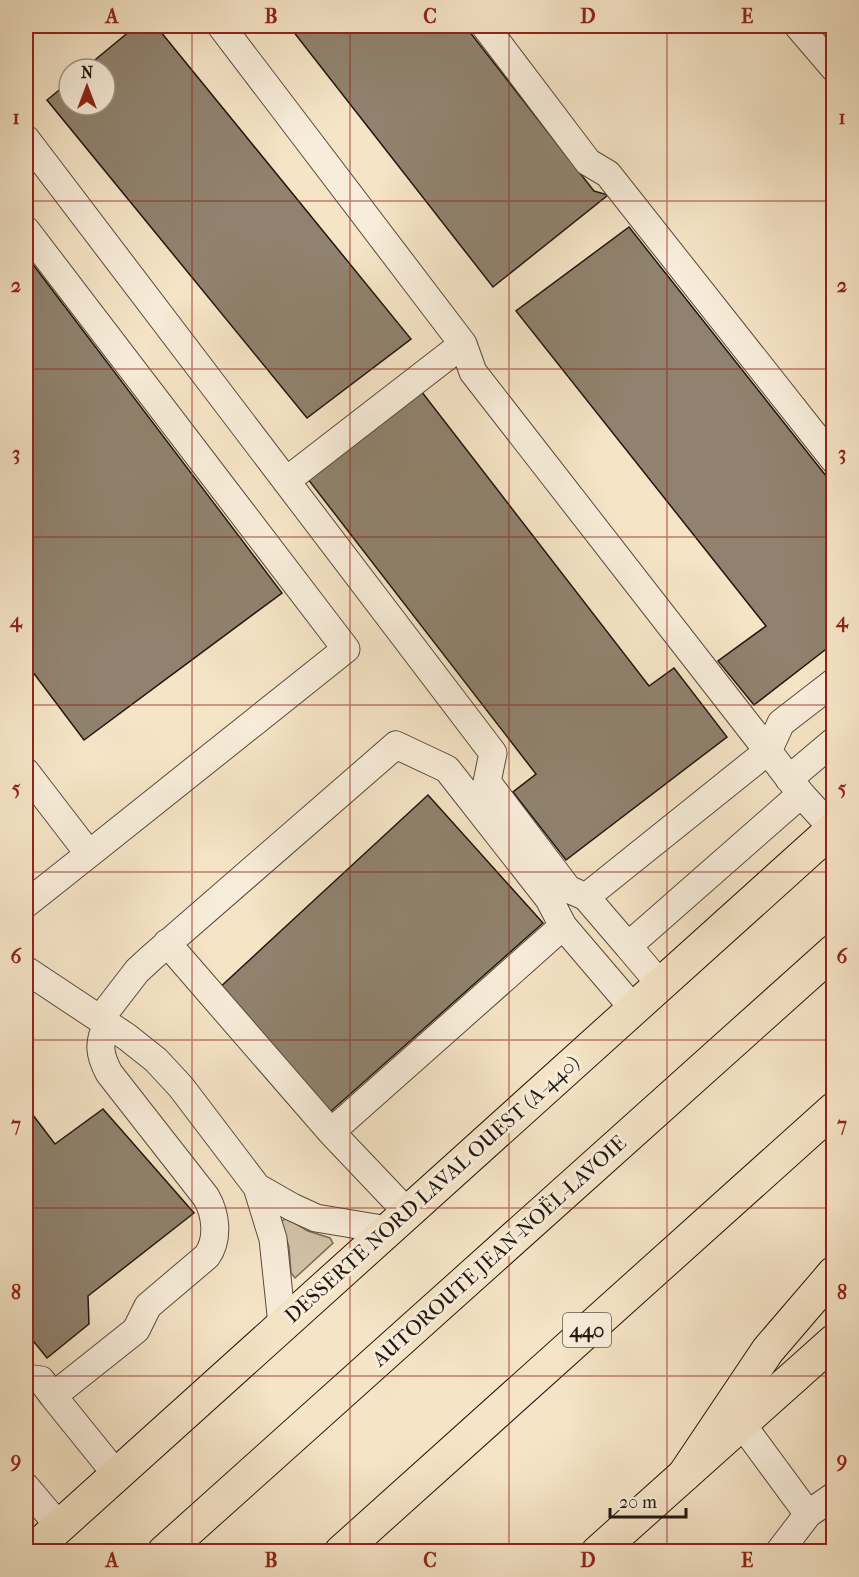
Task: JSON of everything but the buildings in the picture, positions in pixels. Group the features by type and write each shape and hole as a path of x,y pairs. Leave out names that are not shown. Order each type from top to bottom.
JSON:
{"main road":[{"name":"DESSERTE NORD LAVAL OUEST (A-440)","path":"31,1551 833,829"},
{"name":"AUTOROUTE JEAN-NOËL-LAVOIE","path":"164,1551 834,951"},
{"name":"440","path":"341,1551 834,1109"},
{"path":"684,1474 768,1350 834,1273"},
{"path":"598,1551 834,1341"}],"street":[{"path":"221,26 463,344 473,372 795,787 833,829"},
{"path":"485,26 588,162 608,174 834,460"},
{"path":"798,26 834,68"},
{"path":"26,139 493,753 487,782 568,889 586,897 660,984"},
{"path":"26,230 346,650 26,904"},
{"path":"286,481 463,344"},
{"path":"586,897 768,752 781,723 834,682"},
{"path":"628,946 795,787 834,741"},
{"path":"53,1396 136,1330 148,1306 207,1256 212,1249 214,1236 212,1207 206,1197 104,1064 99,1044 104,1021 137,971 396,745 447,769 549,899 563,926 633,1008"},
{"path":"26,772 89,854"},
{"path":"331,1132 563,926"},
{"path":"167,943 331,1132 397,1221"},
{"path":"26,970 143,1049 168,1072 257,1187 273,1239 282,1324"},
{"path":"257,1187 316,1218 397,1221"},
{"path":"26,1378 41,1380 117,1474"},
{"path":"741,1423 808,1514"},
{"path":"26,1487 59,1526"},
{"path":"779,1551 808,1514 834,1496"}],"shaded area":[{"path":"286,1218 308,1231 330,1238 333,1243 295,1278 291,1273 289,1247 281,1222"}]}
